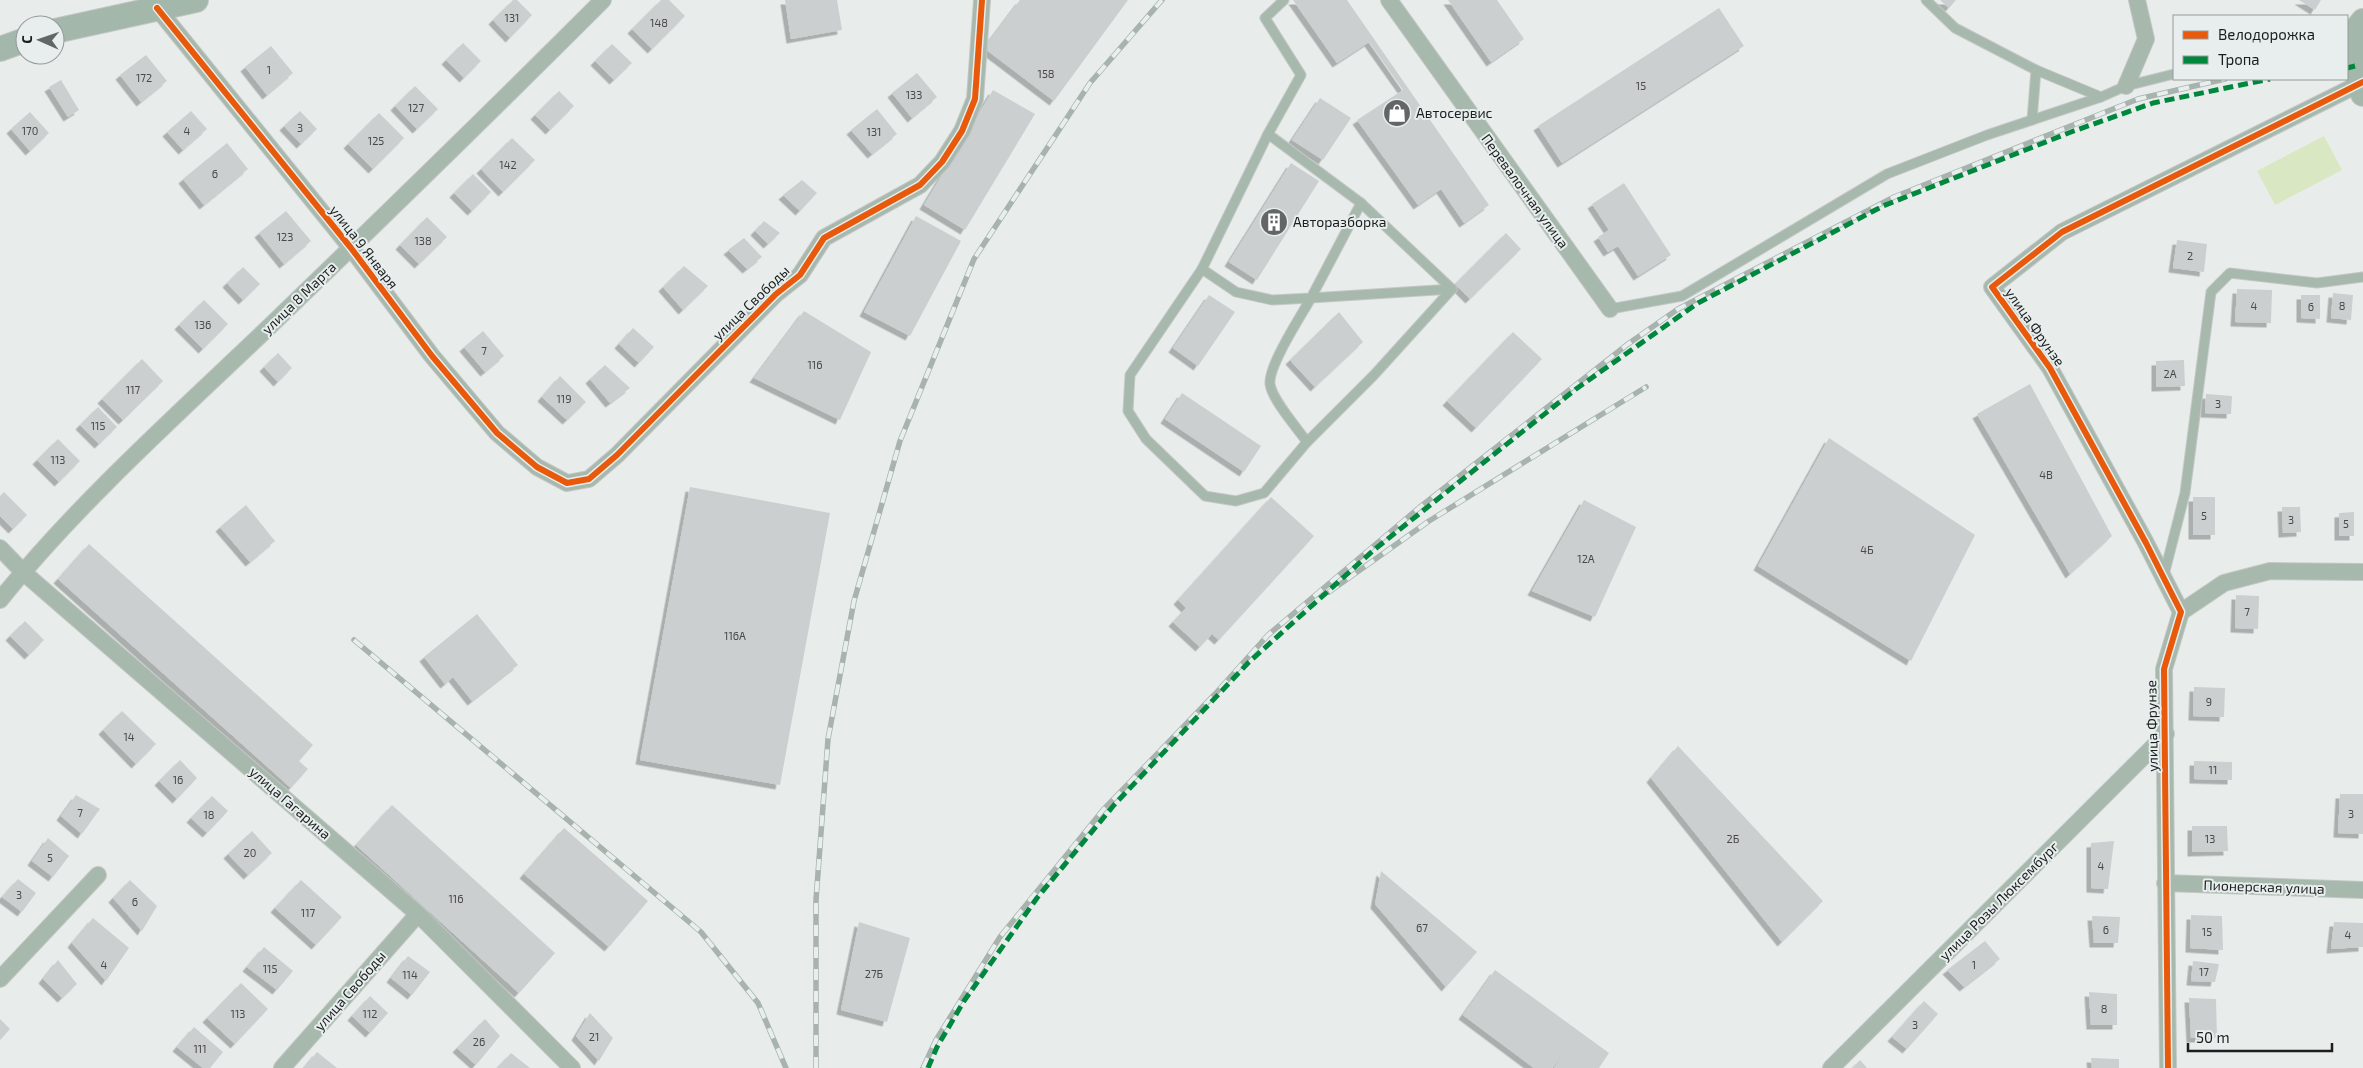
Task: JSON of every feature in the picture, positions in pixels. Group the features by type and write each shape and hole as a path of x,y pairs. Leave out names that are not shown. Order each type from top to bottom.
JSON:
{"street":[{"path":"65,29 196,0"},
{"name":"улица 8 Марта","path":"0,600 23,572 140,450 351,248 603,0"},
{"name":"улица Свободы","path":"567,483 589,479 617,455 770,301 800,274 824,238 920,185 942,162 962,131 975,99 982,0"},
{"name":"Перевалочная улица","path":"1389,0 1610,309"},
{"path":"2126,86 2146,39 2137,0"},
{"name":"улица 9 Января","path":"157,8 351,248 432,356 497,433 537,467 567,483"},
{"path":"2354,32 2362,86"},
{"path":"0,48 15,43"},
{"name":"улица Фрунзе","path":"2168,1068 2164,669 2181,612 2050,368 1992,287 2062,232 2362,86"},
{"name":"улица Гагарина","path":"0,548 23,572 418,914 572,1068"},
{"path":"2181,612 2224,583 2270,571 2363,572"},
{"name":"улица Розы Люксембург","path":"1831,1068 2166,734"},
{"path":"0,979 98,875"},
{"name":"Пионерская улица","path":"2165,883 2363,890"},
{"name":"улица Свободы","path":"282,1068 418,914"}],"lane":[{"path":"1284,0 1265,18 1301,74 1268,134 1202,269 1130,375 1128,411 1146,439 1205,496 1236,502 1264,493 1307,442 1374,375 1452,289"},
{"path":"1926,0 1955,28 2036,70 2100,97"},
{"path":"2032,120 2036,70"},
{"path":"1610,309 1682,296 1887,174 2126,86 2173,74"},
{"path":"1268,134 1361,203 1452,289"},
{"path":"1307,442 1282,408 1270,384 1276,360 1361,203"},
{"path":"1202,269 1236,292 1272,300 1452,289"},
{"path":"2163,578 2184,493 2211,292 2230,273 2317,283 2363,278"}],"green space":[{"path":"2324,136 2342,170 2275,205 2257,171"}],"building":[{"path":"513,0 517,0 532,15 510,38 493,20"},
{"path":"661,0 669,0 685,16 652,49 632,29"},
{"path":"785,0 837,0 842,30 791,39"},
{"path":"1020,0 1128,0 1054,101 984,48"},
{"name":"Автосервис","path":"1293,0 1347,0 1489,205 1464,223 1441,189 1418,205 1357,120 1403,90 1369,42 1337,63"},
{"path":"1448,0 1497,0 1524,39 1491,62"},
{"path":"1940,0 1956,0 1949,8"},
{"path":"2299,0 2321,0 2315,10"},
{"path":"1719,8 1744,46 1562,163 1538,126"},
{"path":"463,43 481,61 464,78 446,60"},
{"path":"612,44 632,63 614,80 595,61"},
{"path":"271,46 293,73 267,95 245,67"},
{"path":"146,55 167,81 141,102 120,75"},
{"path":"917,73 937,97 912,118 892,93"},
{"path":"61,80 79,110 68,117 49,87"},
{"path":"415,86 438,109 417,129 395,106"},
{"path":"993,90 1035,114 965,230 924,205"},
{"path":"559,91 574,106 550,130 535,115"},
{"path":"1320,98 1351,118 1323,160 1292,140"},
{"path":"877,109 897,134 872,154 851,130"},
{"path":"191,111 207,129 183,150 167,132"},
{"path":"300,111 317,129 301,144 284,126"},
{"path":"30,112 49,133 30,151 11,129"},
{"path":"379,113 404,138 373,169 348,144"},
{"path":"512,138 535,160 503,192 481,169"},
{"path":"227,143 248,169 204,205 183,179"},
{"name":"Авторазборка","path":"1291,163 1319,181 1257,280 1229,262"},
{"path":"473,174 491,192 472,211 454,193"},
{"path":"802,180 817,193 800,211 783,195"},
{"path":"1624,183 1671,255 1638,276 1618,246 1608,252 1598,237 1609,230 1592,204"},
{"path":"286,211 311,241 284,264 259,233"},
{"path":"916,216 961,241 910,336 864,312"},
{"path":"427,217 447,237 419,264 400,245"},
{"path":"764,221 780,233 768,244 755,231"},
{"path":"1506,233 1521,249 1470,299 1455,284"},
{"path":"744,238 762,257 747,269 728,250"},
{"path":"2177,240 2207,244 2204,272 2173,268"},
{"path":"684,266 708,286 683,310 663,287"},
{"path":"243,267 260,284 243,300 227,283"},
{"path":"2237,289 2272,290 2271,323 2235,322"},
{"path":"2333,293 2353,295 2351,320 2331,318"},
{"path":"1209,295 1235,312 1198,366 1173,348"},
{"path":"2301,295 2320,295 2320,319 2301,318"},
{"path":"204,300 228,324 203,349 179,325"},
{"path":"804,311 871,352 840,420 754,378"},
{"path":"1339,312 1363,342 1315,387 1290,360"},
{"path":"633,328 654,347 639,363 619,344"},
{"path":"483,331 504,356 485,372 464,347"},
{"path":"1513,332 1542,359 1476,428 1447,401"},
{"path":"278,353 292,368 278,382 264,367"},
{"path":"142,359 163,381 123,420 102,399"},
{"path":"2184,360 2185,386 2156,387 2156,361"},
{"path":"605,365 630,388 610,403 590,379"},
{"path":"560,376 586,402 567,420 542,397"},
{"path":"2030,384 2112,536 2070,574 1977,414"},
{"path":"1182,393 1261,446 1244,472 1165,419"},
{"path":"2206,394 2232,396 2231,414 2205,413"},
{"path":"98,407 117,427 99,444 80,425"},
{"path":"1829,438 1975,535 1911,661 1758,566"},
{"path":"58,439 80,461 59,482 37,460"},
{"path":"690,487 830,513 780,785 640,760"},
{"path":"4,492 27,515 13,529 0,516 0,496"},
{"path":"1271,497 1314,536 1219,640 1212,634 1200,647 1173,622 1186,608 1178,600"},
{"path":"2193,497 2215,497 2215,535 2193,535"},
{"path":"1584,500 1636,527 1595,617 1532,591"},
{"path":"246,505 275,541 250,562 220,527"},
{"path":"2282,507 2300,507 2301,532 2283,533"},
{"path":"2354,512 2354,536 2339,536 2339,513"},
{"path":"89,544 313,745 299,761 308,769 291,788 58,579"},
{"path":"2236,595 2259,596 2258,629 2235,628"},
{"path":"477,614 518,665 472,701 453,677 445,684 424,657"},
{"path":"25,621 44,640 29,655 10,636"},
{"path":"2194,687 2225,688 2224,717 2193,716"},
{"path":"122,711 156,744 136,764 103,730"},
{"path":"1678,746 1823,901 1782,942 1651,778"},
{"path":"180,760 197,778 177,799 159,781"},
{"path":"2194,761 2232,762 2232,780 2194,779"},
{"path":"2340,794 2363,794 2363,834 2338,833"},
{"path":"76,795 100,809 82,834 61,816"},
{"path":"212,796 228,811 207,833 191,818"},
{"path":"392,805 555,953 519,993 356,845"},
{"path":"2192,826 2227,826 2228,851 2192,852"},
{"path":"564,828 648,901 609,947 524,874"},
{"path":"252,831 272,853 248,875 228,854"},
{"path":"48,838 69,856 53,877 32,861"},
{"path":"2114,841 2108,889 2091,888 2091,843"},
{"path":"1381,871 1477,952 1446,987 1375,904"},
{"path":"18,879 36,893 22,912 2,897"},
{"path":"130,880 157,906 142,931 113,898"},
{"path":"301,880 342,917 316,945 275,908"},
{"path":"2191,915 2222,916 2223,950 2190,948"},
{"path":"2092,916 2120,917 2118,943 2094,943"},
{"path":"93,918 129,948 106,981 72,943"},
{"path":"859,922 910,938 887,1022 841,1010"},
{"path":"2334,922 2363,923 2363,947 2331,949"},
{"path":"1985,941 2000,959 1964,987 1947,970"},
{"path":"264,947 293,971 277,990 247,967"},
{"path":"408,956 430,972 412,995 391,978"},
{"path":"58,960 77,984 62,998 43,979"},
{"path":"2193,961 2219,964 2215,982 2191,981"},
{"path":"1495,970 1609,1053 1599,1068 1554,1068 1563,1053 1552,1068 1534,1068 1463,1015"},
{"path":"241,983 268,1009 235,1044 207,1018"},
{"path":"2089,992 2117,994 2117,1025 2091,1025"},
{"path":"370,996 388,1013 370,1033 352,1016"},
{"path":"2189,998 2216,999 2217,1038 2191,1038"},
{"path":"1924,1001 1938,1014 1907,1049 1892,1037"},
{"path":"590,1013 613,1038 599,1061 576,1036"},
{"path":"0,1019 10,1029 0,1040"},
{"path":"485,1019 500,1036 476,1065 457,1048"},
{"path":"194,1027 223,1052 210,1068 203,1068 177,1047"},
{"path":"317,1052 337,1068 304,1068"},
{"path":"511,1053 530,1068 497,1068"},
{"path":"2091,1058 2119,1059 2119,1068 2092,1068"},
{"path":"1860,1060 1867,1068 1852,1068"}],"railway":[{"path":"816,1068 816,900 828,739 854,601 900,441 974,259 1090,83 1162,0"},
{"path":"923,1068 936,1040 1000,937 1103,810 1216,693 1268,635 1420,507 1628,344 1678,309 1894,197 2138,99 2221,80"},
{"path":"1329,592 1429,521 1646,387"},
{"path":"354,640 701,932 758,1003 786,1068"}],"marked path":[{"path":"2348,68 2355,66"},
{"path":"928,1068 937,1047 964,1001 1037,898 1114,805 1249,662 1375,549 1576,389 1698,303 1883,206 2071,132 2153,103 2265,80"}],"cycle path":[{"path":"157,8 351,248 432,356 497,433 537,467 567,483 589,479 617,455 776,294 800,275 824,238 920,185 942,162 962,131 975,99 982,0"},
{"path":"2168,1068 2164,669 2181,612 2146,543 2050,368 1992,287 2062,232 2363,82"}],"place":[{"name":"Автосервис","path":"1397,113"},
{"name":"Авторазборка","path":"1274,222"}]}
